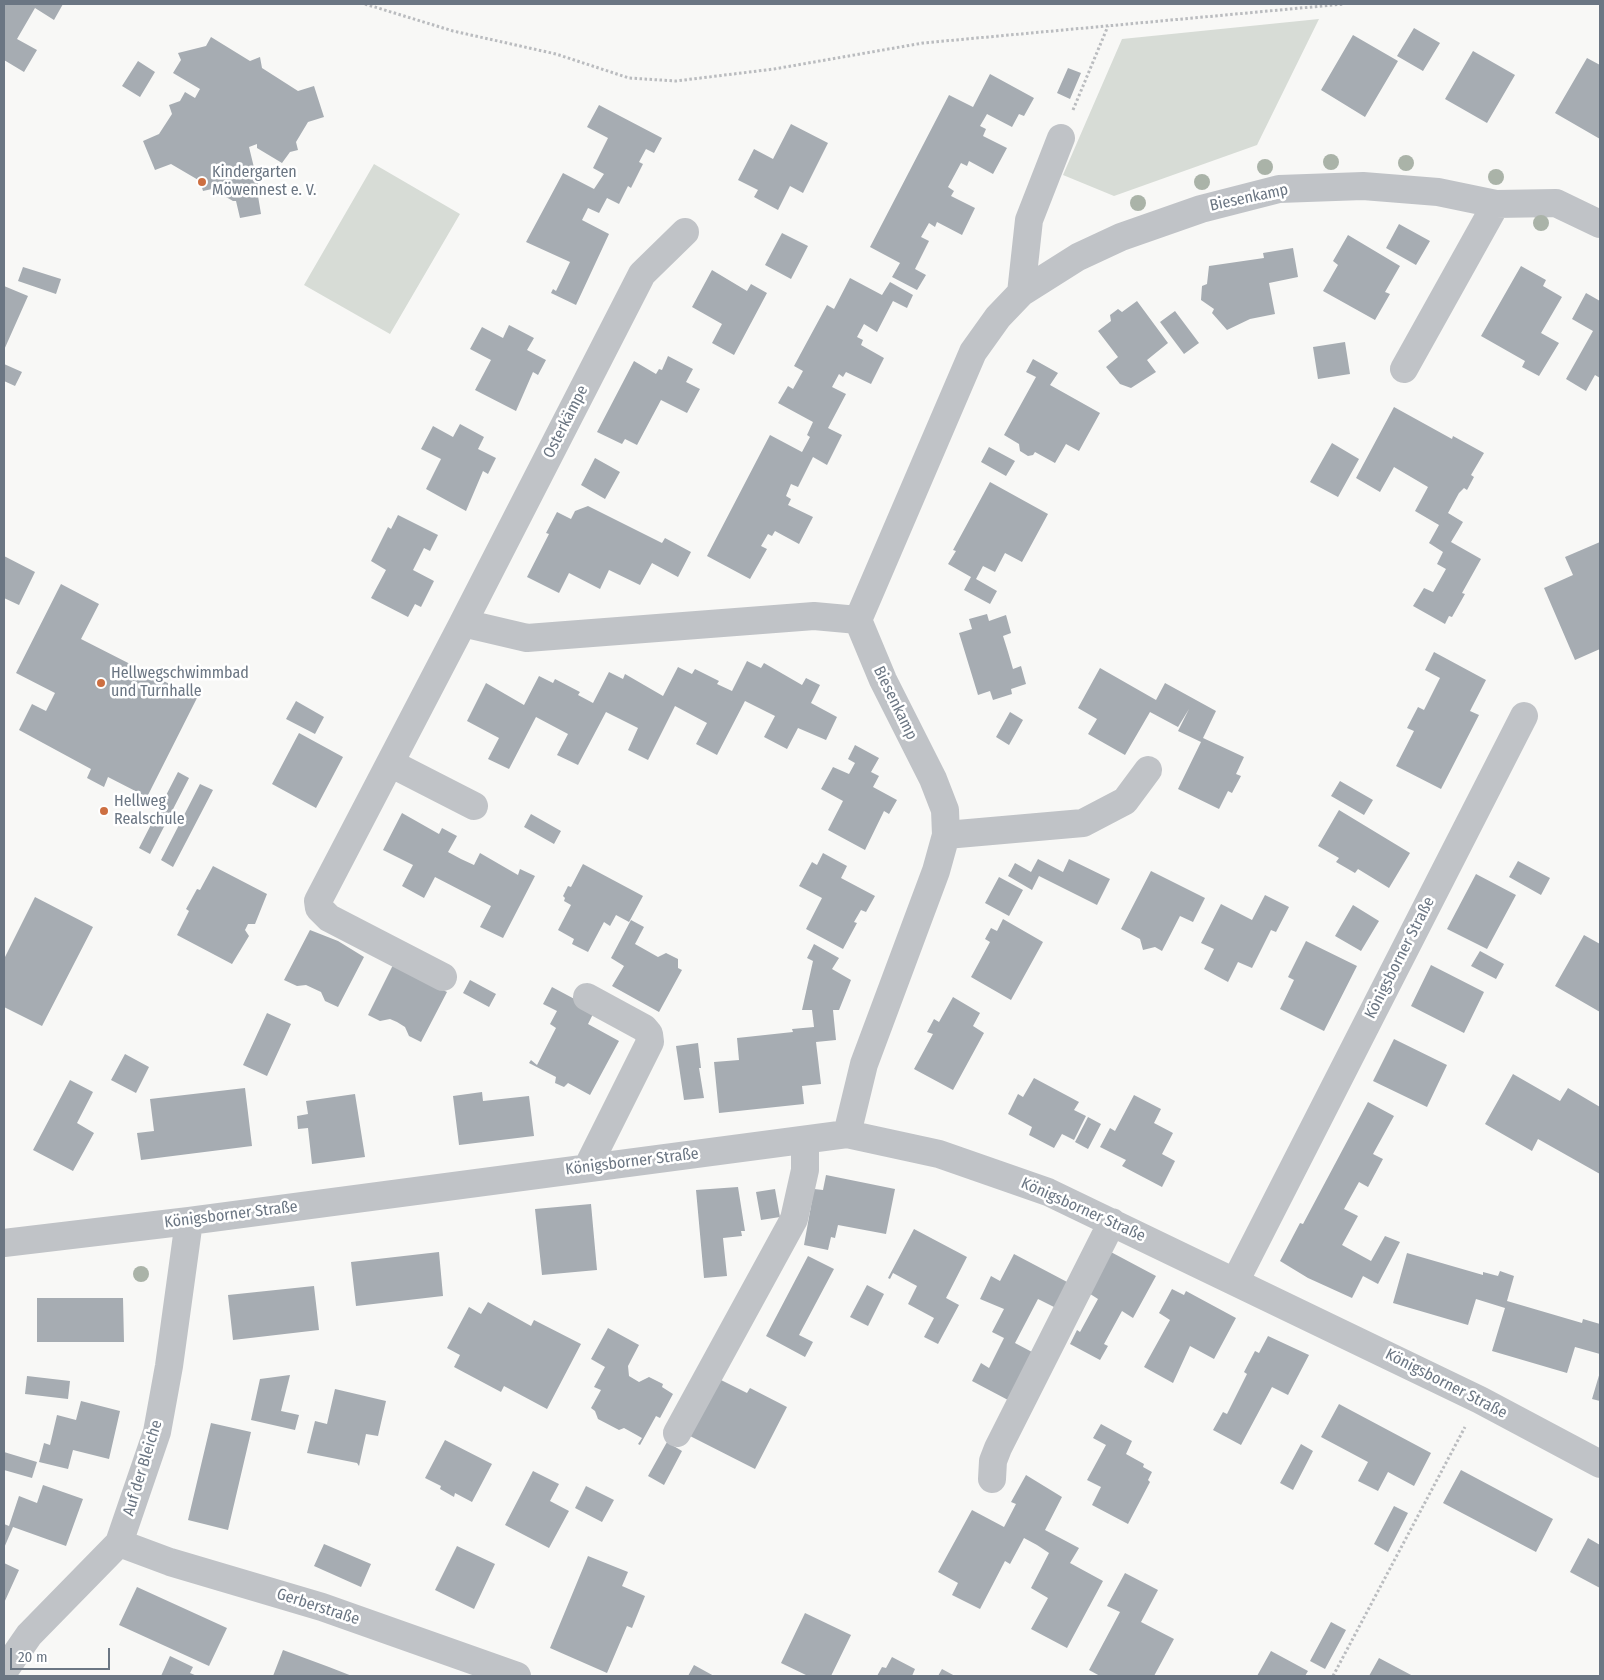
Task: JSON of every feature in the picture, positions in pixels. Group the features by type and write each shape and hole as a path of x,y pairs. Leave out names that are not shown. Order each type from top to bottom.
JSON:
{"street":[{"path":"1021,293 1029,220 1061,138"},
{"name":"Biesenkamp","path":"847,1134 864,1064 936,871 946,835 945,810 933,779 883,680 858,620 973,352 998,317 1021,293 1078,257 1120,237 1201,209 1279,189 1363,186 1438,192 1496,204 1556,203 1600,224"},
{"path":"1404,369 1496,204"},
{"name":"Osterkämpe","path":"443,976 329,918 319,908 318,900 642,274 685,232"},
{"path":"463,623 527,638 814,616 858,620"},
{"name":"Königsborner Straße","path":"1236,1280 1524,716"},
{"path":"390,763 474,806"},
{"path":"946,835 1083,823 1124,801 1148,770"},
{"path":"587,997 644,1028 649,1034 650,1042 587,1168"},
{"name":"Königsborner Straße","path":"4,1243 189,1221 847,1134 939,1154 1048,1192 1236,1280 1480,1400 1600,1464"},
{"path":"677,1433 794,1219 805,1170 805,1140"},
{"name":"Auf der Bleiche","path":"4,1671 29,1635 118,1543 157,1432 169,1366 189,1221"},
{"path":"992,1479 993,1461 998,1448 1112,1222"},
{"name":"Gerberstraße","path":"118,1543 170,1562 322,1607 516,1676"}],"path":[{"path":"365,4 453,31 556,54 630,78 676,81 774,69 923,44 1344,4"},
{"path":"1061,138 1108,26"},
{"path":"1333,1676 1480,1400"}],"shaded area":[{"path":"1319,19 1257,145 1114,196 1063,175 1122,39"},
{"path":"374,164 460,214 390,334 304,285"}],"building":[{"path":"4,4 63,4 54,20 35,8 17,39 37,50 24,72 4,60"},
{"path":"1414,28 1440,43 1423,71 1397,56"},
{"path":"1353,35 1398,61 1365,117 1321,90"},
{"path":"211,37 250,61 260,57 262,68 298,91 314,86 324,117 308,122 296,142 298,150 290,152 282,163 257,148 257,144 249,147 258,184 266,189 262,195 258,196 261,214 240,218 236,201 212,189 203,191 200,181 171,164 155,170 143,141 159,134 172,114 169,105 180,101 185,92 195,98 200,89 173,73 181,60 178,53 206,46"},
{"path":"1473,51 1515,75 1487,123 1445,99"},
{"path":"1587,58 1600,65 1600,139 1555,113"},
{"path":"138,61 155,72 140,97 122,86"},
{"path":"1068,68 1081,73 1070,99 1057,93"},
{"path":"990,74 1034,98 1024,116 1019,114 1012,127 987,114 980,126 986,129 983,136 1007,148 993,174 969,161 967,166 961,163 948,187 954,191 951,196 975,208 962,235 937,222 935,227 929,223 921,237 929,241 915,269 926,275 917,290 892,277 900,263 870,247 949,95 973,107"},
{"path":"599,105 662,138 654,153 646,149 639,162 643,164 631,188 628,186 619,204 607,198 599,213 588,208 582,220 609,234 576,305 551,293 553,289 556,291 570,262 526,242 563,173 594,189 604,174 593,168 608,138 587,127"},
{"path":"791,124 828,143 803,193 790,186 778,210 754,197 758,190 738,180 754,149 773,159"},
{"path":"1399,224 1430,241 1416,265 1386,248"},
{"path":"782,233 808,246 791,279 765,265"},
{"path":"1348,235 1400,266 1385,292 1390,294 1375,320 1323,291 1338,265 1333,261"},
{"path":"1293,248 1298,277 1269,283 1275,314 1250,319 1227,330 1212,313 1214,309 1201,300 1202,286 1207,284 1209,266 1264,258 1263,253"},
{"path":"1521,266 1546,280 1543,286 1562,297 1541,333 1559,343 1539,376 1522,367 1525,361 1481,336"},
{"path":"23,267 61,279 56,294 18,281"},
{"path":"712,270 747,291 751,284 767,293 734,355 712,343 722,324 692,307"},
{"path":"850,278 882,295 890,282 913,295 907,308 893,301 877,332 864,324 857,337 863,340 861,345 884,358 871,384 846,372 843,377 839,374 832,387 846,394 828,428 842,435 827,465 813,457 798,487 791,484 786,496 791,499 788,505 813,517 799,544 775,531 772,536 768,534 761,546 767,549 750,579 707,556 770,435 802,452 810,437 807,435 813,422 778,403 788,386 793,389 803,371 794,366 827,305 834,309"},
{"path":"4,286 28,296 4,350"},
{"path":"1586,293 1600,301 1600,378 1595,375 1586,391 1566,379 1593,331 1572,319"},
{"path":"1137,301 1168,343 1147,360 1156,372 1131,388 1120,384 1106,367 1118,357 1098,331 1111,321 1110,315 1118,309 1122,312"},
{"path":"1175,311 1199,343 1184,354 1160,322"},
{"path":"509,325 534,338 527,350 546,360 538,375 533,372 516,411 475,390 491,360 470,349 482,327 503,338"},
{"path":"1345,342 1350,374 1318,379 1313,347"},
{"path":"668,356 693,369 686,382 700,389 687,413 661,400 637,445 625,439 622,444 597,432 634,361 656,374 659,369 662,370"},
{"path":"1033,359 1058,373 1050,385 1100,413 1079,451 1066,444 1055,463 1035,452 1033,455 1028,456 1020,451 1019,444 1004,435 1036,377 1026,372"},
{"path":"4,364 22,372 15,386 4,381"},
{"path":"1394,407 1452,439 1453,436 1484,453 1471,475 1474,477 1467,490 1464,488 1459,493 1448,513 1463,522 1451,542 1481,559 1462,593 1465,594 1452,617 1449,616 1445,624 1413,606 1424,588 1433,592 1446,569 1437,564 1443,552 1429,543 1439,525 1415,511 1428,487 1394,467 1380,492 1356,478"},
{"path":"460,424 484,437 478,449 496,458 488,474 483,471 466,511 426,489 441,459 421,449 433,426 453,437"},
{"path":"1332,443 1359,459 1338,497 1310,482"},
{"path":"989,447 1015,461 1006,476 981,462"},
{"path":"595,458 620,472 605,499 581,485"},
{"path":"990,482 1048,514 1022,562 1005,553 995,572 983,566 976,579 997,591 990,604 964,590 971,577 948,564 956,551 953,550"},
{"path":"588,506 662,543 665,538 691,552 678,577 652,563 640,585 609,570 600,589 569,573 559,593 527,577 549,534 546,533 557,512 571,519 575,511"},
{"path":"398,515 438,535 430,551 424,548 413,570 434,581 421,607 415,604 408,617 371,598 386,570 371,561 388,527 391,529"},
{"path":"1600,542 1600,649 1575,660 1544,588 1573,575 1565,557"},
{"path":"4,556 35,572 19,605 4,598"},
{"name":"Hellwegschwimmbad und Turnhalle","path":"61,584 99,604 81,639 197,698 147,797 108,777 104,787 87,778 91,769 19,730 32,704 46,711 55,693 16,673"},
{"path":"987,614 989,621 1006,615 1011,633 1003,636 1013,669 1021,666 1026,684 1011,689 1012,694 993,700 990,691 978,695 959,633 972,629 969,619"},
{"path":"1434,652 1486,680 1470,711 1479,715 1441,789 1396,766 1414,731 1407,728 1418,707 1424,710 1440,678 1425,670"},
{"path":"747,661 761,668 764,663 802,685 806,678 820,685 811,703 837,717 826,740 798,728 787,749 764,737 775,716 745,701 717,755 696,744 707,723 675,706 648,760 628,750 638,728 606,712 578,765 557,755 568,734 536,717 509,769 488,759 499,738 467,721 486,683 524,705 539,676 553,683 555,679 580,692 578,695 593,703 609,672 623,679 625,674 663,696 678,667 692,674 695,669 719,681 717,684 732,691"},
{"path":"1100,668 1156,700 1165,683 1216,711 1203,738 1244,757 1236,774 1241,776 1232,793 1228,791 1219,809 1178,789 1201,742 1178,731 1189,709 1178,727 1150,712 1125,755 1088,734 1097,719 1078,708"},
{"path":"296,701 324,717 315,734 286,719"},
{"path":"1010,712 1023,720 1009,745 996,737"},
{"path":"299,733 343,757 316,808 272,784"},
{"path":"855,745 879,758 871,772 879,776 873,787 897,800 889,814 884,811 865,850 828,830 843,801 821,789 833,767 849,774 855,763 848,759"},
{"path":"178,772 189,778 150,854 139,848"},
{"path":"1340,781 1373,800 1364,815 1331,796"},
{"path":"200,784 213,790 173,867 161,860"},
{"path":"1339,810 1410,853 1389,888 1358,869 1355,873 1336,862 1339,858 1318,846"},
{"path":"402,813 439,834 442,828 457,836 448,852 461,859 474,865 480,853 518,875 520,869 535,876 503,938 480,927 491,906 435,877 424,898 402,886 413,865 383,850"},
{"path":"531,814 561,831 554,844 524,827"},
{"path":"823,853 847,866 841,878 875,896 866,912 861,910 854,922 857,923 843,949 806,929 822,898 799,886 812,862 817,865"},
{"path":"1038,859 1063,872 1069,859 1110,879 1097,905 1039,876 1032,890 1008,876 1015,863 1031,872"},
{"path":"1518,861 1550,878 1541,895 1509,877"},
{"path":"583,864 643,896 629,922 616,915 610,926 604,922 588,952 572,944 574,939 558,930 571,905 564,901 565,898 563,896 568,886 571,887"},
{"path":"213,866 267,894 255,924 248,924 245,930 249,936 232,964 177,935 189,911 186,909 197,889 200,890"},
{"path":"1151,871 1205,898 1193,922 1180,916 1162,951 1155,947 1143,950 1140,939 1121,929"},
{"path":"1476,874 1516,895 1487,949 1447,929"},
{"path":"999,877 1023,890 1009,916 985,903"},
{"path":"1265,895 1289,907 1276,932 1271,930 1252,968 1238,962 1228,982 1204,969 1214,949 1201,943 1221,904 1252,920"},
{"path":"35,897 93,927 42,1026 4,1007 4,959"},
{"path":"1353,905 1379,921 1361,951 1335,936"},
{"path":"1003,919 1043,942 1011,1000 971,977 990,942 985,939 991,928 997,931"},
{"path":"631,920 644,927 635,944 658,957 666,953 678,959 678,968 682,970 659,1012 612,986 624,966 611,958"},
{"path":"310,930 338,941 364,957 338,1007 325,1001 321,992 306,985 297,986 284,980"},
{"path":"1584,935 1600,944 1600,1012 1555,986"},
{"path":"1306,941 1357,966 1324,1031 1280,1009 1294,980 1288,977"},
{"path":"814,944 839,958 832,969 851,980 839,1010 833,1010 836,1040 816,1042 821,1084 802,1086 804,1104 719,1113 714,1062 739,1060 737,1038 793,1032 792,1029 814,1027 812,1010 802,1010 813,961 807,958"},
{"path":"1480,951 1504,964 1496,979 1471,966"},
{"path":"393,965 447,992 421,1042 409,1036 405,1027 397,1022 390,1019 380,1021 368,1015"},
{"path":"1431,965 1484,992 1464,1033 1411,1006"},
{"path":"470,980 496,994 489,1007 463,993"},
{"path":"552,987 595,1010 588,1024 619,1041 590,1095 568,1083 564,1087 555,1083 556,1077 529,1063 531,1060 537,1065 556,1028 550,1024 557,1011 543,1004"},
{"path":"953,997 980,1013 973,1026 984,1033 953,1090 914,1069 933,1034 927,1032 934,1019 939,1022"},
{"path":"267,1013 291,1024 267,1076 243,1065"},
{"path":"1394,1039 1447,1065 1427,1107 1373,1081"},
{"path":"698,1043 701,1068 699,1068 704,1098 684,1100 676,1046"},
{"path":"125,1054 149,1067 136,1093 111,1080"},
{"path":"1513,1074 1560,1101 1568,1088 1600,1107 1600,1174 1538,1139 1532,1151 1485,1124"},
{"path":"1034,1078 1079,1102 1074,1110 1086,1116 1074,1140 1062,1134 1054,1148 1029,1135 1032,1127 1008,1114 1018,1094 1023,1097"},
{"path":"70,1080 93,1092 77,1123 94,1133 73,1171 33,1150"},
{"path":"245,1088 252,1146 141,1160 137,1133 154,1131 150,1099"},
{"path":"482,1092 483,1101 529,1096 534,1136 459,1145 453,1096"},
{"path":"355,1094 365,1157 312,1164 308,1128 298,1129 297,1116 308,1114 306,1101"},
{"path":"1134,1095 1161,1109 1154,1123 1173,1133 1162,1154 1175,1161 1162,1187 1122,1166 1126,1160 1100,1147 1110,1128 1115,1131"},
{"path":"1368,1102 1394,1116 1373,1154 1383,1159 1368,1187 1359,1182 1344,1209 1358,1216 1342,1245 1371,1261 1385,1236 1400,1242 1378,1284 1363,1276 1352,1298 1308,1278 1280,1261 1300,1223 1303,1224"},
{"path":"1088,1117 1101,1124 1088,1149 1075,1142"},
{"path":"826,1175 895,1189 886,1234 838,1225 835,1238 831,1237 828,1250 804,1245 814,1189 823,1190"},
{"path":"738,1187 745,1231 741,1231 742,1236 723,1238 727,1276 704,1278 696,1190"},
{"path":"775,1189 780,1217 761,1220 756,1192"},
{"path":"591,1204 597,1270 542,1275 535,1209"},
{"path":"914,1229 967,1257 946,1298 959,1305 938,1344 924,1337 934,1318 908,1304 917,1286 893,1273 890,1279 888,1278"},
{"path":"1109,1251 1156,1276 1133,1318 1122,1311 1104,1344 1108,1346 1100,1360 1070,1344 1077,1330 1080,1332 1098,1299 1087,1292"},
{"path":"439,1252 443,1296 356,1306 351,1262"},
{"path":"1407,1253 1483,1275 1483,1272 1498,1276 1500,1271 1514,1276 1507,1301 1582,1323 1583,1319 1600,1324 1600,1354 1575,1347 1567,1373 1492,1351 1505,1308 1476,1299 1468,1325 1393,1303"},
{"path":"1014,1254 1069,1283 1056,1308 1038,1299 1015,1343 1032,1352 1008,1400 972,1381 981,1363 989,1368 1004,1338 992,1332 1004,1309 980,1299 991,1276 1000,1281"},
{"path":"808,1256 834,1269 799,1335 813,1342 805,1357 766,1336"},
{"path":"867,1285 884,1294 868,1326 850,1317"},
{"path":"314,1286 319,1330 233,1340 228,1295"},
{"path":"1172,1289 1184,1295 1186,1291 1236,1318 1214,1359 1190,1346 1173,1383 1144,1367 1170,1320 1159,1313"},
{"path":"37,1298 123,1298 124,1342 37,1342"},
{"path":"488,1302 531,1326 534,1320 581,1344 547,1409 504,1386 501,1392 454,1367 460,1355 447,1348 469,1307 481,1314"},
{"path":"608,1328 639,1345 628,1366 629,1376 639,1382 649,1377 663,1384 662,1387 673,1394 660,1418 656,1416 640,1445 638,1444 642,1438 624,1428 619,1430 598,1419 595,1411 591,1408 601,1390 594,1387 605,1367 591,1359"},
{"path":"1268,1336 1309,1355 1288,1395 1272,1387 1241,1445 1213,1430 1223,1412 1227,1414 1247,1374 1244,1372 1255,1351 1259,1353"},
{"path":"1600,1372 1600,1401 1592,1399"},
{"path":"290,1375 281,1411 299,1415 295,1430 251,1420 260,1379"},
{"path":"27,1376 70,1381 68,1399 25,1394"},
{"path":"719,1379 747,1393 750,1388 787,1407 755,1469 690,1436"},
{"path":"335,1389 386,1401 378,1436 366,1434 359,1466 357,1463 307,1453 315,1421 327,1424"},
{"path":"81,1401 120,1411 109,1459 73,1450 68,1469 39,1462 44,1443 50,1445 57,1415 76,1420"},
{"path":"1339,1404 1431,1453 1414,1486 1388,1472 1378,1491 1358,1481 1368,1462 1321,1437"},
{"path":"211,1423 251,1432 228,1530 188,1520"},
{"path":"1101,1424 1132,1441 1126,1454 1144,1464 1143,1467 1152,1472 1148,1480 1150,1482 1128,1524 1092,1505 1101,1487 1087,1480 1106,1445 1093,1438"},
{"path":"445,1440 492,1464 472,1502 455,1493 454,1497 440,1489 441,1486 425,1478"},
{"path":"667,1442 682,1451 664,1485 648,1476"},
{"path":"1301,1444 1313,1451 1293,1490 1280,1483"},
{"path":"4,1452 37,1462 32,1478 4,1470"},
{"path":"1461,1470 1553,1519 1536,1552 1443,1503"},
{"path":"533,1471 559,1484 550,1501 569,1511 549,1548 505,1525"},
{"path":"1026,1475 1062,1497 1045,1530 1079,1548 1070,1563 1103,1581 1067,1648 1031,1629 1048,1598 1031,1588 1049,1553 1037,1545 1024,1538 1010,1564 1005,1561 980,1609 952,1595 958,1583 938,1572 972,1510 1004,1527 1016,1504 1011,1502"},
{"path":"43,1485 83,1499 66,1546 13,1527 4,1548 4,1524 9,1526 19,1496 37,1503"},
{"path":"586,1486 614,1500 602,1522 575,1508"},
{"path":"1394,1506 1408,1513 1388,1552 1374,1544"},
{"path":"1588,1538 1600,1545 1600,1588 1570,1572"},
{"path":"324,1544 371,1564 361,1587 314,1566"},
{"path":"457,1546 495,1564 474,1609 435,1590"},
{"path":"588,1556 628,1572 622,1586 645,1596 632,1628 627,1626 607,1673 550,1648"},
{"path":"4,1563 19,1570 4,1603"},
{"path":"1125,1573 1158,1590 1141,1622 1174,1639 1154,1676 1100,1676 1089,1670 1120,1612 1107,1606"},
{"path":"137,1587 227,1628 209,1666 119,1625"},
{"path":"805,1613 851,1635 831,1676 808,1676 781,1663"},
{"path":"1331,1622 1346,1630 1325,1669 1310,1661"},
{"path":"283,1650 329,1667 352,1676 273,1676"},
{"path":"1271,1651 1308,1671 1305,1676 1257,1676"},
{"path":"170,1656 193,1667 190,1673 197,1676 161,1676"},
{"path":"892,1657 915,1669 912,1676 877,1676 882,1667 886,1668"},
{"path":"1379,1658 1413,1676 1369,1676"},
{"path":"694,1665 714,1676 688,1676"},
{"path":"942,1669 955,1676 938,1676"}],"place":[{"name":"Kindergarten Möwennest e. V.","path":"202,182"},
{"name":"Hellwegschwimmbad und Turnhalle","path":"101,683"},
{"name":"Hellweg Realschule","path":"104,811"}]}
